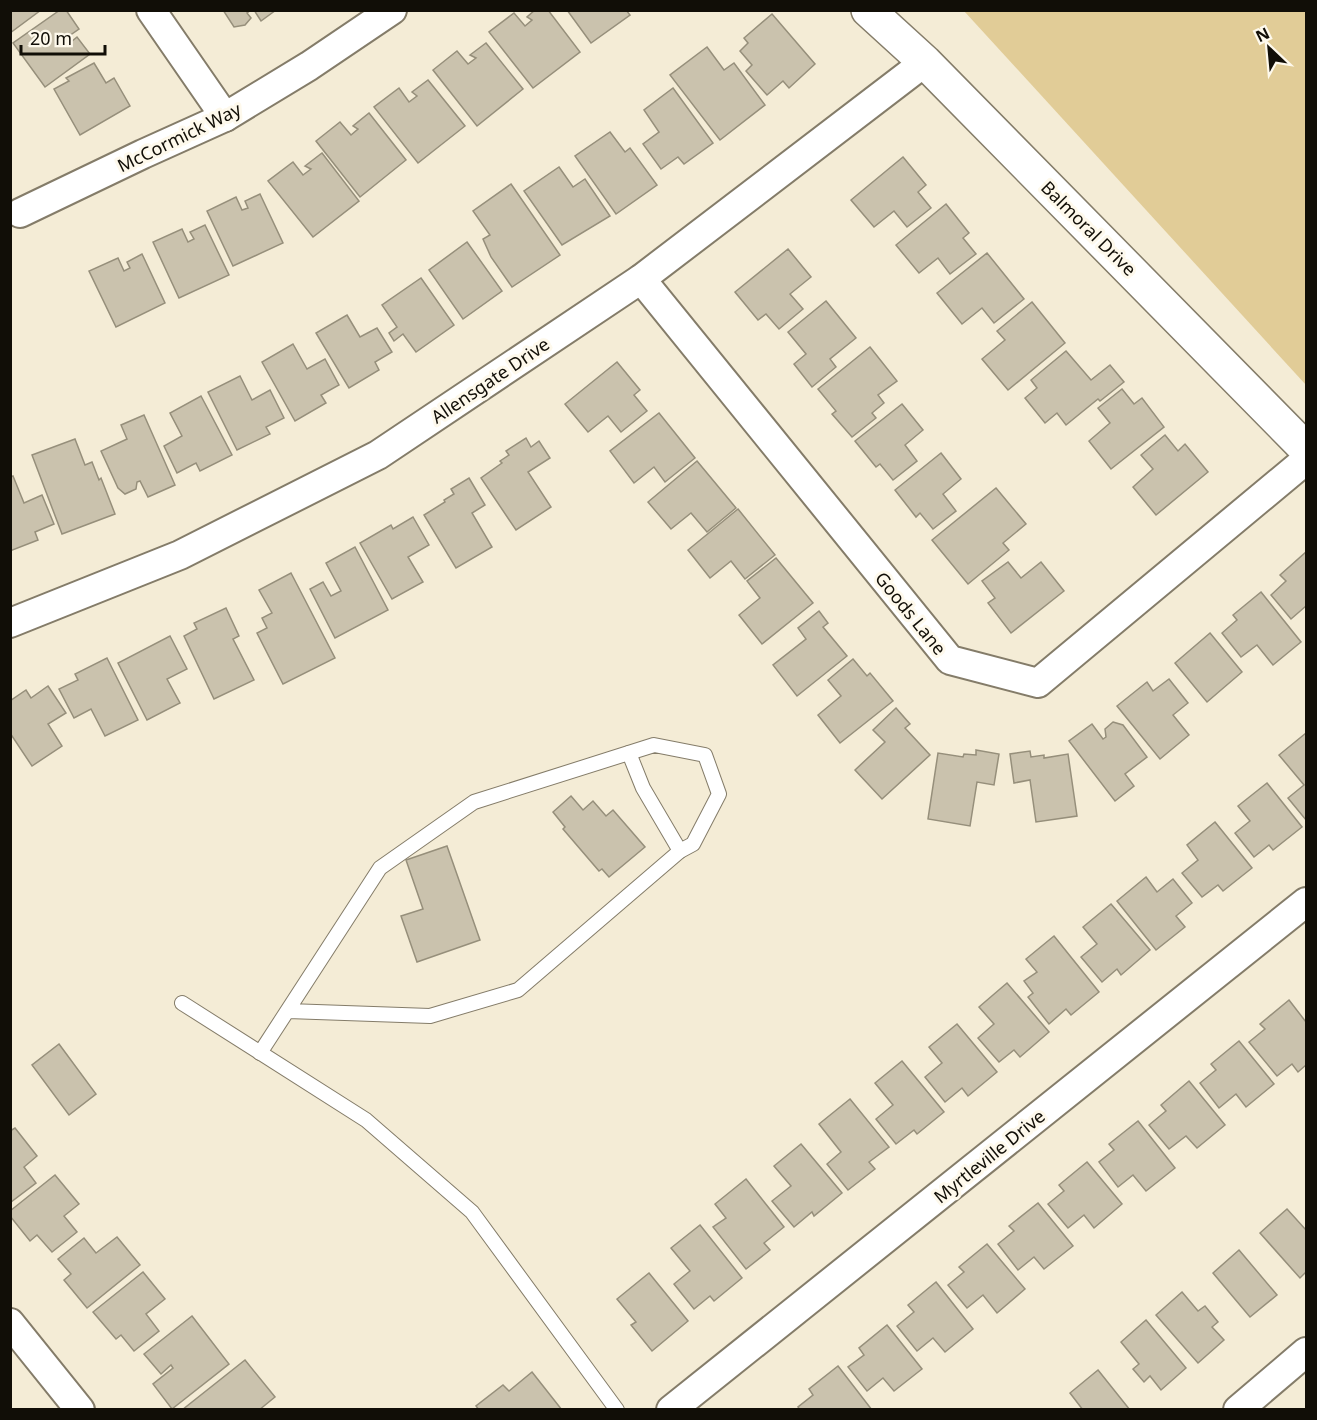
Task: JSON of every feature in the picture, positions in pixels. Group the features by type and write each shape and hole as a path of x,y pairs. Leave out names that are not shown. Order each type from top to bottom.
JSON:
{"street":[{"path":"151,10 225,117"},
{"name":"McCormick Way","path":"21,213 225,117 309,66 392,10"},
{"name":"Balmoral Drive","path":"868,10 925,62 1306,449"},
{"name":"Allensgate Drive","path":"10,624 180,555 378,455 641,279 925,62"},
{"name":"Goods Lane","path":"641,279 950,660 1038,683 1306,460"},
{"name":"Myrtleville Drive","path":"670,1410 1306,902"},
{"path":"10,1323 80,1410"},
{"path":"1238,1410 1306,1352"}],"lane":[{"path":"260,1053 380,868 474,802 654,744 705,755 719,794 693,844 680,851 518,990 430,1016 288,1011"},
{"path":"629,753 643,788 680,851"},
{"path":"182,1003 366,1120 472,1212 617,1410"}],"shaded area":[{"path":"964,11 1306,11 1306,385"}],"building":[{"path":"10,10 41,10 10,33"},
{"path":"60,10 66,10 79,29 69,36 71,42 77,37 90,54 45,87 13,43"},
{"path":"223,10 251,10 247,13 251,18 245,25 234,27"},
{"path":"254,10 276,10 261,21"},
{"path":"535,10 548,10 580,52 533,88 489,32 514,13 525,26 532,20 527,17"},
{"path":"567,10 626,10 630,15 591,43"},
{"path":"772,14 815,64 789,88 783,81 767,95 746,71 752,65 740,51 748,43 744,38"},
{"path":"486,43 523,89 477,126 433,70 457,51 468,64 476,58 470,55"},
{"path":"707,47 724,70 734,63 765,105 720,140 670,75"},
{"path":"94,63 106,83 114,78 130,106 80,135 54,89 69,81 66,78"},
{"path":"428,80 465,126 418,163 374,107 399,88 409,102 417,96 412,92"},
{"path":"673,88 713,143 684,164 678,157 661,169 643,144 659,132 644,110"},
{"path":"369,113 406,160 360,197 316,141 340,122 351,135 358,129 353,126"},
{"path":"610,132 625,152 630,148 657,185 616,214 575,156"},
{"path":"322,153 359,201 313,237 268,181 293,162 303,175 311,169 305,166"},
{"path":"903,157 926,185 918,192 931,208 907,227 894,211 874,227 851,200"},
{"path":"559,167 573,187 585,179 610,216 562,245 524,191"},
{"path":"511,184 560,255 512,287 491,257 483,239 490,235 473,211"},
{"path":"260,194 283,243 233,266 207,211 236,197 242,210 248,208 245,201"},
{"path":"946,204 969,233 963,238 976,254 950,274 938,258 919,273 896,245"},
{"path":"205,225 229,275 179,298 153,242 182,229 188,242 194,239 190,232"},
{"path":"467,242 502,291 463,319 429,270"},
{"path":"788,249 811,277 790,294 803,309 779,329 766,314 758,320 735,292"},
{"path":"987,253 1024,299 994,323 982,308 962,324 937,293"},
{"path":"142,254 165,303 116,327 89,271 118,258 124,271 130,268 127,262"},
{"path":"421,278 454,325 416,352 403,334 394,341 389,333 397,327 382,305"},
{"path":"826,301 856,338 830,359 836,367 812,387 794,364 806,354 788,332"},
{"path":"1032,302 1065,343 1008,390 982,359 1005,340 997,331"},
{"path":"347,315 360,337 377,328 392,352 375,362 379,370 349,388 316,333"},
{"path":"293,344 307,369 325,359 339,385 321,395 326,403 295,421 262,362"},
{"path":"870,347 897,381 878,395 884,403 872,413 876,418 852,437 832,414 836,411 818,389"},
{"path":"1066,351 1091,380 1110,365 1124,382 1100,401 1098,399 1066,425 1057,413 1045,423 1025,398 1037,388 1031,380"},
{"path":"617,362 640,390 634,395 647,411 621,432 608,416 588,432 565,404"},
{"path":"240,376 252,400 270,390 284,418 266,427 270,434 237,450 208,392"},
{"path":"1122,389 1134,404 1142,398 1164,427 1111,469 1089,441 1110,423 1098,408"},
{"path":"201,396 232,455 200,471 196,463 177,473 164,446 182,436 170,413"},
{"path":"902,404 923,430 905,445 917,461 893,480 880,464 876,467 855,441"},
{"path":"659,413 695,458 665,482 654,467 634,483 610,451"},
{"path":"144,415 175,485 148,497 140,481 137,482 136,489 125,494 118,488 101,451 127,439 121,425"},
{"path":"1165,435 1178,451 1185,444 1208,472 1156,515 1133,487 1153,469 1141,455"},
{"path":"526,438 531,447 539,441 550,458 528,472 551,507 516,530 481,478 502,463 500,461 509,455 506,451"},
{"path":"75,439 85,465 92,462 99,480 101,478 115,514 62,534 32,455"},
{"path":"941,453 961,479 943,494 956,511 933,529 920,513 916,517 895,490"},
{"path":"697,461 736,508 707,532 691,513 671,529 648,502"},
{"path":"13,476 24,503 42,495 54,524 35,532 38,540 10,551 10,477"},
{"path":"469,478 485,505 472,513 492,547 456,568 424,515 445,502 444,500 454,494 451,489"},
{"path":"996,488 1026,524 1003,543 1009,550 968,584 932,540"},
{"path":"738,509 775,555 745,579 731,561 710,578 688,550"},
{"path":"413,517 429,545 408,557 423,582 392,599 360,543 391,525 393,529"},
{"path":"355,547 388,610 335,638 310,589 323,582 331,596 341,591 326,563"},
{"path":"1306,552 1306,606 1291,619 1271,595 1286,581 1280,575"},
{"path":"776,558 813,603 762,644 739,615 760,598 747,581"},
{"path":"1008,562 1021,578 1041,562 1064,591 1011,633 988,603 995,598 982,581"},
{"path":"291,573 335,658 283,684 257,633 267,628 262,618 272,613 259,590"},
{"path":"1261,592 1301,642 1273,665 1257,645 1241,657 1222,633 1237,620 1233,615"},
{"path":"226,608 239,636 233,639 254,680 214,699 184,636 197,629 194,623"},
{"path":"819,611 828,623 823,627 847,656 797,696 773,665 806,639 798,628"},
{"path":"1210,633 1242,672 1207,702 1175,663"},
{"path":"170,636 187,669 167,679 180,703 147,720 118,663"},
{"path":"107,658 138,720 105,736 91,709 74,718 59,689 78,680 75,674"},
{"path":"853,659 867,676 870,673 893,701 840,743 818,715 841,696 828,680"},
{"path":"1169,679 1188,703 1173,715 1189,735 1160,759 1117,706 1147,682 1153,691"},
{"path":"48,686 66,713 48,724 62,746 32,766 10,733 10,701 26,690 31,698"},
{"path":"896,708 910,724 905,728 930,755 882,799 855,770 885,742 873,730"},
{"path":"1113,722 1123,725 1147,757 1125,774 1134,786 1115,801 1069,741 1092,724 1103,739 1106,737 1105,729"},
{"path":"1306,733 1306,820 1288,798 1304,785 1279,755"},
{"path":"976,750 999,754 994,785 977,782 970,826 928,819 938,753 963,757 964,754 976,755"},
{"path":"1030,751 1031,757 1044,755 1044,758 1068,754 1077,816 1036,822 1030,780 1014,783 1010,754"},
{"path":"1267,783 1302,827 1273,850 1269,845 1254,857 1235,833 1250,821 1238,806"},
{"path":"571,796 583,810 593,801 606,816 613,810 645,847 609,877 602,869 599,871 563,829 565,827 553,812"},
{"path":"1215,822 1252,868 1223,891 1218,885 1202,897 1182,873 1198,860 1187,845"},
{"path":"447,846 480,940 417,962 401,916 423,909 406,860"},
{"path":"1146,877 1157,892 1173,879 1192,903 1176,916 1185,927 1156,950 1117,901"},
{"path":"1111,904 1150,950 1121,975 1117,969 1102,982 1081,957 1097,944 1083,927"},
{"path":"1054,936 1099,992 1071,1015 1066,1009 1049,1024 1028,997 1033,993 1024,981 1037,972 1026,959"},
{"path":"1007,983 1049,1032 1020,1057 1014,1050 999,1062 978,1038 994,1024 979,1007"},
{"path":"1289,1000 1306,1022 1306,1065 1298,1072 1292,1064 1277,1076 1249,1042 1265,1029 1260,1024"},
{"path":"957,1024 997,1072 968,1096 962,1088 945,1102 925,1077 942,1063 929,1047"},
{"path":"1239,1041 1274,1084 1246,1107 1236,1094 1219,1108 1200,1083 1216,1070 1211,1064"},
{"path":"59,1044 96,1094 69,1115 32,1065"},
{"path":"902,1061 944,1112 917,1134 914,1130 896,1144 876,1119 893,1105 875,1083"},
{"path":"1189,1081 1225,1125 1197,1148 1186,1136 1169,1149 1149,1125 1166,1111 1161,1105"},
{"path":"850,1099 889,1147 869,1162 875,1169 848,1190 827,1164 841,1152 819,1124"},
{"path":"1138,1121 1175,1168 1146,1191 1133,1175 1118,1187 1099,1162 1114,1150 1109,1144"},
{"path":"15,1128 37,1156 24,1167 36,1183 11,1202 10,1131"},
{"path":"801,1144 842,1193 814,1216 812,1212 794,1227 772,1201 791,1186 774,1166"},
{"path":"1087,1162 1122,1204 1094,1228 1084,1215 1068,1228 1048,1204 1064,1191 1059,1185"},
{"path":"55,1175 79,1204 64,1216 77,1232 52,1252 37,1235 30,1241 10,1216 10,1211"},
{"path":"746,1179 784,1227 764,1243 770,1250 746,1269 713,1227 726,1218 715,1204"},
{"path":"1038,1203 1073,1246 1044,1269 1034,1257 1018,1270 998,1244 1014,1231 1009,1226"},
{"path":"1287,1209 1306,1230 1306,1272 1300,1278 1260,1233"},
{"path":"700,1225 742,1278 714,1301 710,1296 694,1309 674,1284 690,1271 671,1248"},
{"path":"117,1237 140,1265 87,1308 64,1280 71,1274 58,1259 84,1238 96,1253"},
{"path":"987,1244 1025,1289 997,1313 983,1295 967,1308 948,1285 964,1272 959,1267"},
{"path":"1239,1250 1277,1295 1250,1317 1213,1273"},
{"path":"143,1272 165,1299 146,1314 159,1331 134,1351 121,1335 116,1339 93,1312"},
{"path":"649,1273 688,1321 652,1351 631,1325 636,1322 617,1299"},
{"path":"936,1282 973,1329 945,1352 933,1338 917,1351 897,1326 914,1312 908,1305"},
{"path":"1182,1292 1198,1311 1205,1306 1218,1322 1212,1327 1224,1340 1198,1363 1156,1315"},
{"path":"192,1316 229,1364 172,1409 153,1384 173,1368 171,1365 161,1374 144,1354"},
{"path":"1146,1320 1186,1368 1161,1390 1150,1376 1144,1382 1133,1369 1139,1364 1121,1342"},
{"path":"887,1325 922,1369 894,1391 883,1378 867,1391 848,1367 864,1355 859,1348"},
{"path":"245,1360 275,1397 259,1410 182,1410"},
{"path":"838,1366 872,1410 800,1410 798,1407 813,1395 809,1389"},
{"path":"1098,1370 1130,1410 1083,1410 1070,1393"},
{"path":"532,1372 562,1410 479,1410 476,1406 503,1385 509,1391"}]}
